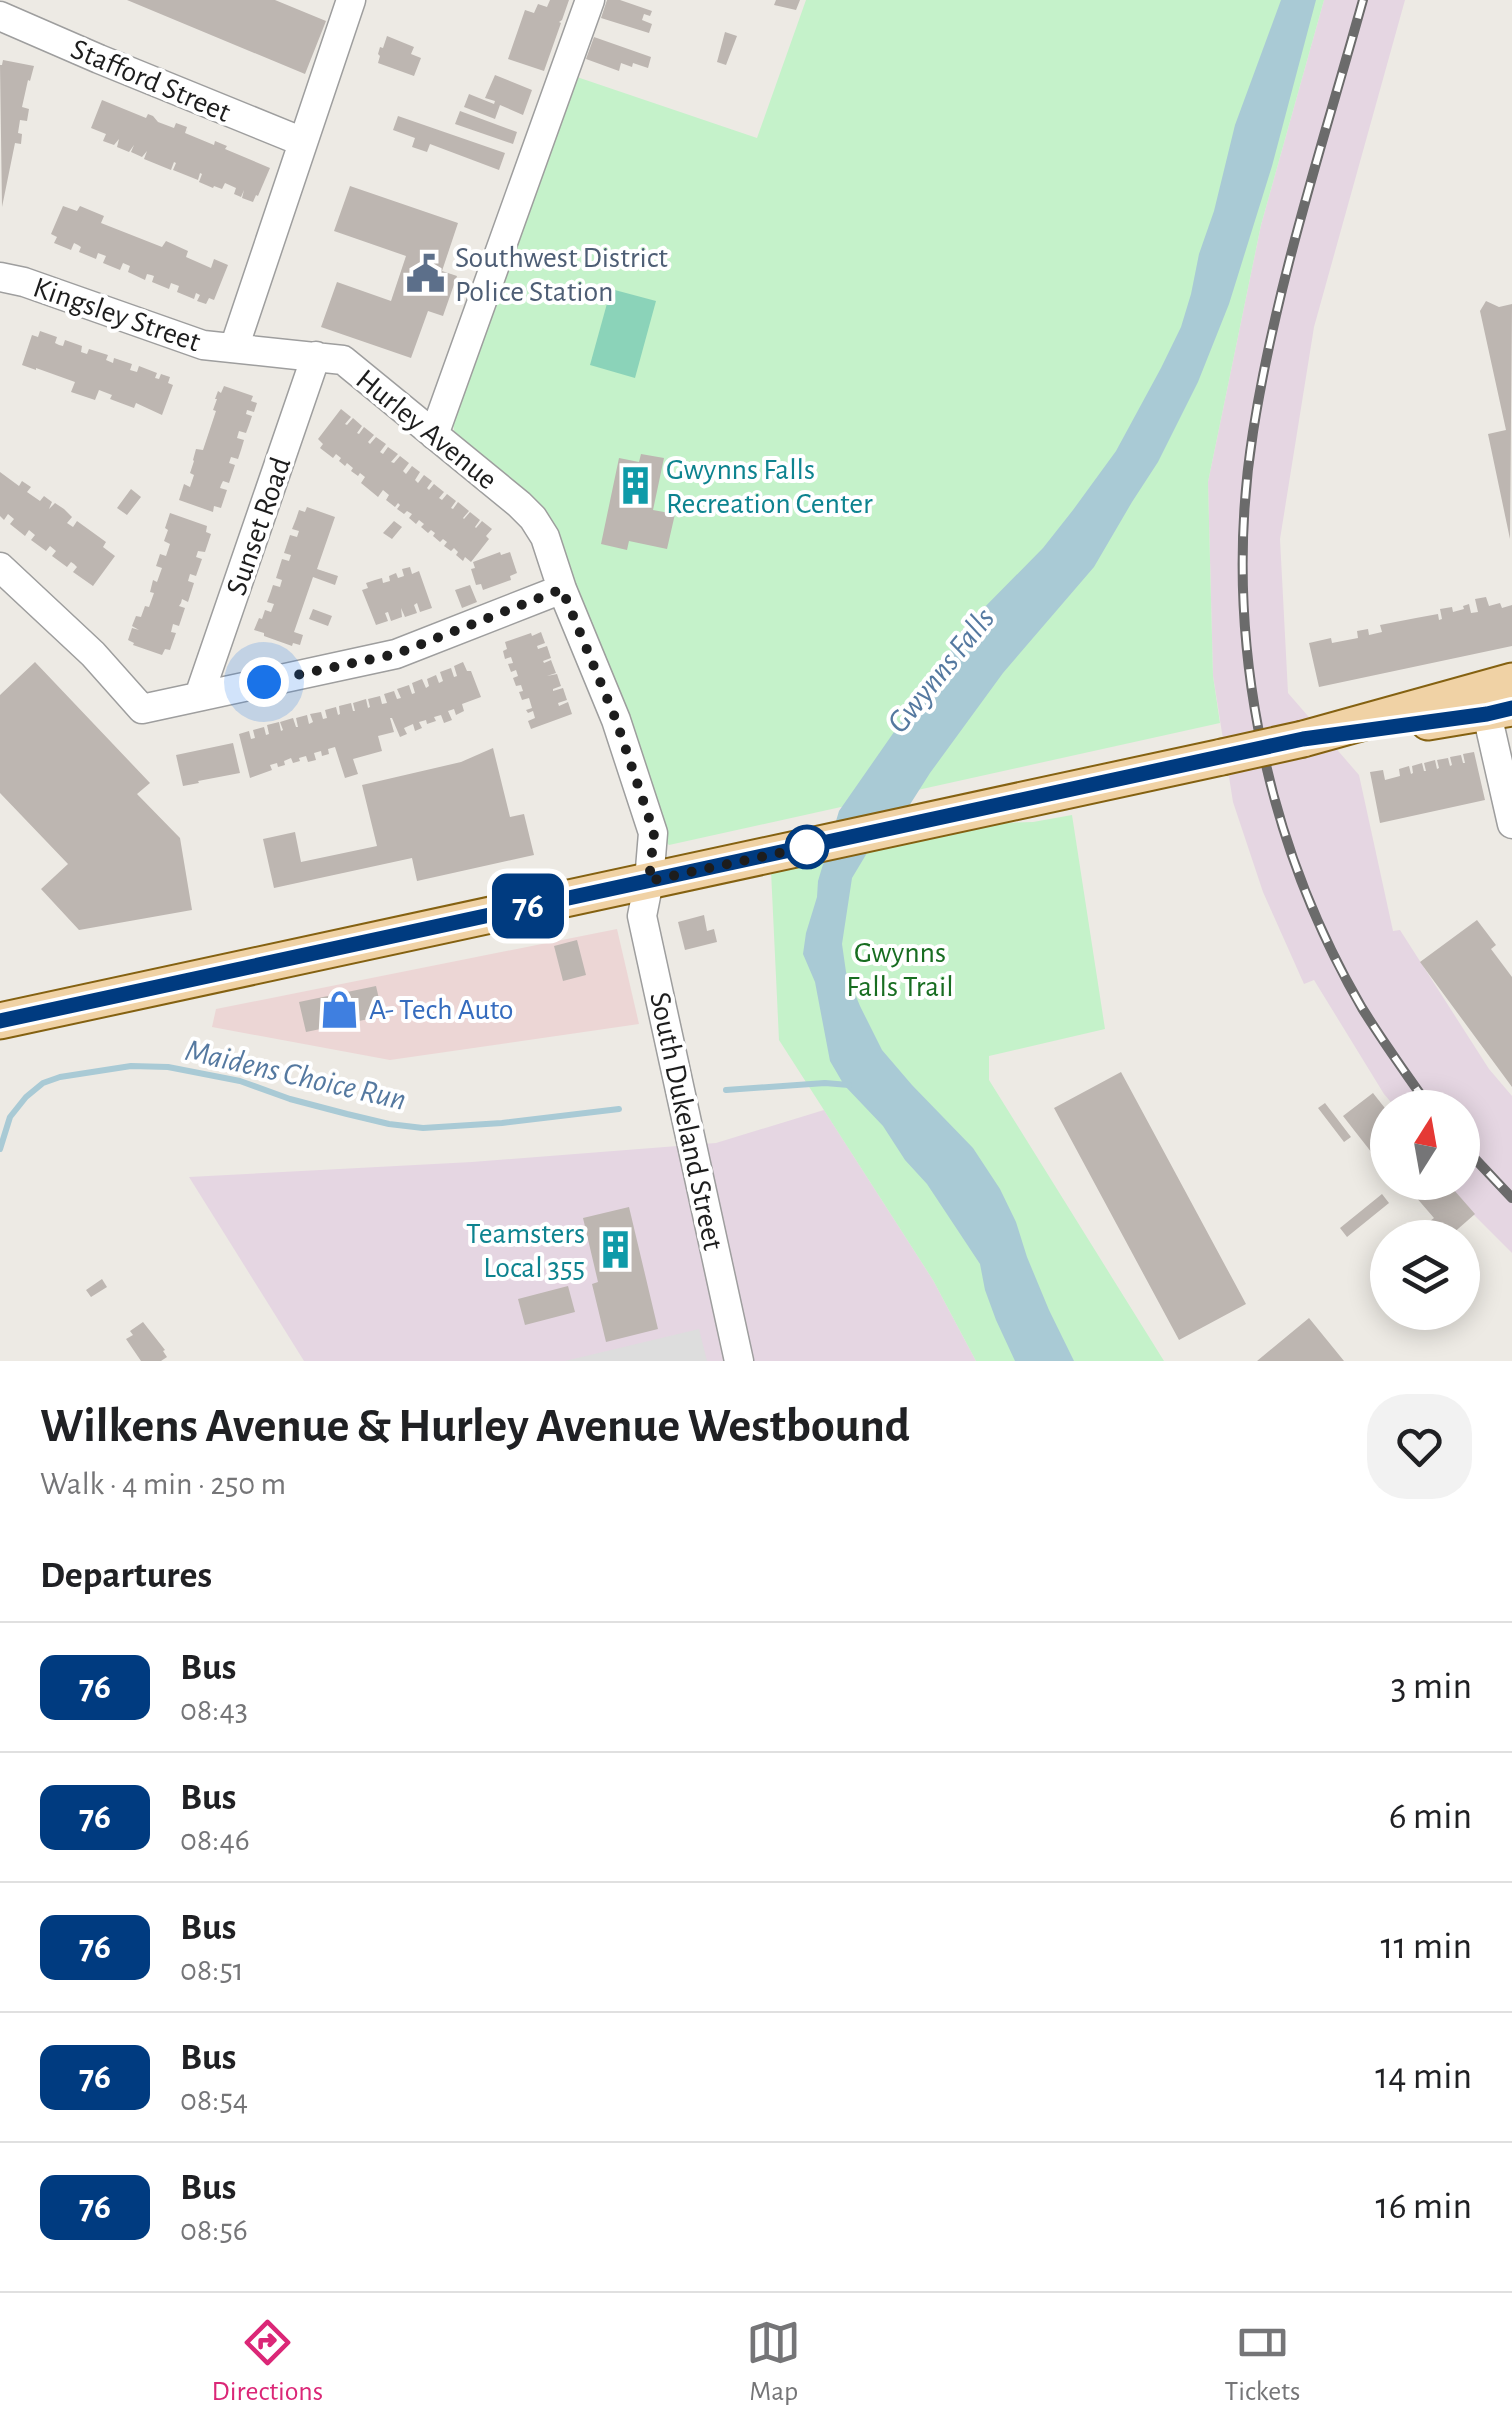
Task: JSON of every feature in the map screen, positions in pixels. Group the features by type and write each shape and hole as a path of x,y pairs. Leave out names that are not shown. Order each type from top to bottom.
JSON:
{"main road":[{"path":"0,1020 1303,739 1512,681"},
{"path":"1303,739 1500,711"}],"street":[{"path":"234,348 351,0"},
{"path":"434,435 590,0"},
{"name":"Stafford Street","path":"0,16 303,142"},
{"name":"Kingsley Street","path":"0,277 24,282 176,338 234,348"},
{"name":"Hurley Avenue","path":"234,348 343,360 533,518 545,537 616,720 654,833 649,881"},
{"name":"Sunset Road","path":"200,696 316,356"},
{"path":"0,567 93,654 142,709 396,654 562,589"},
{"path":"1500,711 1512,824"},
{"name":"South Dukeland Street","path":"649,881 642,916 739,1361"}],"shaded area":[{"path":"1324,0 1405,0 1314,327 1280,539 1288,693 1359,775 1393,931 1400,930 1489,1069 1512,1096 1512,1253 1459,1200 1480,1200 1480,1090 1382,1090 1314,980 1304,984 1263,892 1233,802 1213,676 1208,482 1261,225"},
{"path":"617,929 639,1024 390,1060 212,1027 216,1009"},
{"path":"824,1110 933,1280 976,1361 304,1361 189,1177 472,1162 716,1143"},
{"path":"699,1329 707,1361 565,1361"}],"green space":[{"path":"806,0 1324,0 1261,225 1208,482 1213,676 1220,723 669,845 662,838 551,521 533,499 455,436 453,424 574,76 757,138"},
{"path":"611,289 656,301 635,378 590,365"},
{"name":"Gwynns Falls Trail","path":"1072,815 1105,1029 989,1056 989,1080 1164,1361 976,1361 933,1280 779,1040 771,871 998,823"}],"water":[{"name":"Gwynns Falls","path":"1281,0 1316,0 1272,166 1229,304 1198,382 1158,462 1094,567 1003,673 930,773 888,839 867,853 852,878 842,944 846,972 860,1006 882,1050 973,1148 1000,1189 1074,1361 1015,1361 985,1290 980,1264 927,1184 905,1160 883,1126 844,1085 830,1061 815,982 803,954 806,933 839,811 972,620 1043,548 1116,451 1161,368 1181,327 1235,125"}],"building":[{"path":"127,0 275,0 326,21 305,74"},
{"path":"550,0 569,0 544,71 508,59 525,10 534,13 538,4 547,7"},
{"path":"607,0 620,0 652,11 650,16 644,14 642,20 652,24 649,33 601,18"},
{"path":"776,0 800,0 796,10 774,5"},
{"path":"725,32 737,36 726,65 717,62"},
{"path":"387,36 414,47 411,54 421,58 414,76 378,63 380,47 383,48"},
{"path":"594,37 651,57 648,68 621,63 619,71 586,59"},
{"path":"3,60 34,66 22,107 29,109 27,121 20,120 21,144 15,143 2,207 0,65"},
{"path":"495,75 532,90 523,115 500,105 495,119 464,107 469,94 494,104 495,101 485,98"},
{"path":"102,100 146,118 148,114 174,128 176,123 187,127 185,133 214,145 215,141 270,168 258,196 253,202 242,198 244,190 241,197 234,194 236,188 225,183 222,189 213,188 199,182 200,173 198,180 173,170 174,162 171,170 144,159 147,151 142,157 131,152 134,145 129,152 117,147 119,139 114,145 103,141 106,134 91,128"},
{"path":"460,111 517,132 513,144 455,124"},
{"path":"398,116 505,153 499,170 430,144 427,152 412,147 415,138 393,130"},
{"name":"Southwest District Police Station","path":"350,186 458,223 442,271 457,276 443,316 428,311 411,358 321,327 337,282 391,301 406,256 334,231"},
{"path":"63,206 77,211 80,206 104,216 101,223 162,247 166,241 188,251 186,257 211,268 214,259 228,265 214,300 209,298 206,304 197,301 200,295 196,293 194,299 177,292 179,286 171,283 169,289 152,282 151,275 147,274 145,280 128,272 130,266 123,263 120,270 103,263 106,256 98,253 96,259 79,252 81,247 74,243 71,250 54,243 57,237 51,234"},
{"path":"1486,301 1499,307 1512,304 1510,539 1488,434 1506,430 1480,311"},
{"path":"40,331 57,337 55,343 59,345 63,346 65,340 82,346 81,352 87,354 89,349 108,355 106,360 113,363 114,358 132,364 130,370 137,372 139,366 157,373 155,378 159,379 161,374 170,377 168,383 173,385 162,415 136,403 134,408 110,399 112,395 99,390 95,400 71,392 75,382 22,365 32,335 38,337"},
{"path":"224,386 253,396 251,401 257,403 254,412 247,410 246,414 252,416 246,433 239,431 237,438 244,440 238,459 231,457 229,463 235,465 229,483 223,481 220,488 227,490 221,508 214,506 213,512 179,500 184,484 190,487 196,449 203,450 216,411 215,399"},
{"path":"341,409 351,417 345,424 353,418 362,426 357,433 364,427 374,435 370,444 376,437 386,444 380,452 383,454 388,447 398,454 391,462 400,456 409,463 403,471 406,474 412,466 420,472 415,480 418,483 424,475 432,481 429,490 434,484 444,492 439,498 442,500 447,494 456,501 451,508 458,502 469,511 464,519 470,512 480,520 476,528 482,521 492,529 471,562 465,557 463,561 454,548 451,551 444,546 447,542 440,542 431,530 428,533 419,520 416,524 409,518 412,514 397,509 398,503 395,507 386,500 389,495 383,490 378,497 361,483 365,477 351,471 353,468 347,463 345,466 336,454 333,458 320,448 323,444 318,439"},
{"name":"Gwynns Falls Recreation Center","path":"641,454 664,458 653,510 675,514 667,549 629,541 627,550 601,544 619,458 639,462"},
{"path":"0,472 19,486 22,481 31,487 27,492 40,501 44,496 52,502 49,509 55,503 64,509 72,517 67,523 73,527 77,521 106,542 103,547 115,556 93,586 73,572 77,567 74,564 71,562 67,567 52,556 56,551 50,546 46,551 31,540 35,535 29,530 25,536 10,524 14,519 8,514 4,520 0,516"},
{"path":"131,489 141,497 127,515 117,508"},
{"path":"307,507 335,517 317,569 338,576 335,585 313,577 294,632 303,635 300,645 292,646 254,630 265,610 271,612 274,604 267,602 273,585 280,587 282,580 276,578 282,559 289,561 291,555 284,553 290,535 297,537 299,531 292,529 299,510 305,512"},
{"path":"170,513 207,526 206,532 211,534 205,552 198,551 196,557 202,559 196,576 190,574 188,581 194,583 188,602 182,599 179,606 185,608 179,626 173,624 171,632 176,633 170,650 165,649 162,655 128,640 132,628 139,630 132,626 136,616 141,617 145,606 149,607 154,593 150,592 153,580 157,582 162,568 156,566 160,554 166,556 170,544 164,541"},
{"path":"394,521 402,527 392,539 383,533"},
{"path":"510,552 517,573 510,576 511,580 483,590 481,584 476,585 473,562"},
{"path":"410,567 412,574 419,571 432,608 420,612 417,603 417,613 405,617 401,608 402,617 391,621 388,612 388,621 376,625 362,590 368,588 366,583 382,578 383,583 390,581 389,576 396,573 398,578 404,576 402,569"},
{"path":"470,585 477,602 462,608 455,590"},
{"path":"1486,597 1489,606 1512,605 1512,646 1319,687 1309,643 1358,638 1357,631 1368,629 1369,635 1382,632 1380,625 1438,614 1439,620 1440,609 1452,607 1453,612 1469,604 1471,613 1478,612 1475,599"},
{"path":"313,609 332,616 328,626 309,619"},
{"path":"541,632 545,643 538,649 547,646 551,658 543,661 551,660 556,673 547,676 557,674 561,686 553,691 563,688 567,700 559,706 568,702 572,714 531,729 528,721 535,718 533,711 526,710 532,708 529,698 522,700 521,685 516,686 513,678 518,676 516,670 511,672 508,664 513,663 511,657 505,659 503,651 507,649 505,642"},
{"path":"35,662 150,783 137,794 180,838 192,910 79,930 41,889 68,864 0,793 0,695"},
{"path":"463,662 481,697 462,704 464,711 456,715 454,709 448,711 452,720 444,723 441,715 434,717 436,721 419,722 422,728 415,731 413,724 404,728 407,734 400,737 390,718 394,732 378,736 382,751 353,759 358,774 345,778 335,747 322,756 321,751 314,753 316,760 308,762 306,756 293,763 291,758 284,761 285,765 270,765 272,770 250,778 239,734 249,731 251,739 255,738 253,730 264,727 266,735 267,725 279,722 281,731 280,722 293,718 298,727 296,718 307,715 309,724 313,722 310,714 321,712 323,719 327,718 325,710 336,707 338,715 339,706 351,703 355,711 353,703 366,699 368,708 368,699 380,696 382,704 387,703 384,694 394,691 397,699 401,698 397,689 409,685 415,693 412,683 422,679 426,688 427,679 436,675 439,683 443,681 440,672 451,668 457,676 454,666"},
{"path":"233,743 240,773 183,786 176,755"},
{"path":"493,748 510,817 524,814 534,855 417,881 412,858 274,888 263,839 295,832 301,862 377,846 362,785 461,762"},
{"path":"1474,752 1485,800 1380,823 1370,772 1383,770 1385,780 1400,776 1399,769 1409,766 1411,774 1412,766 1422,763 1426,771 1424,763 1435,760 1437,769 1437,760 1448,758 1452,765 1450,757 1461,755 1465,763 1463,754"},
{"path":"704,915 707,931 714,929 717,942 685,950 678,922"},
{"path":"1477,920 1496,945 1491,949 1512,977 1512,1087 1420,962"},
{"path":"577,940 586,975 563,981 554,946"},
{"path":"376,986 383,1016 306,1032 299,1002"},
{"path":"1121,1072 1246,1304 1179,1340 1054,1108"},
{"path":"1370,1095 1370,1150 1343,1116"},
{"path":"1325,1103 1351,1137 1344,1142 1318,1108"},
{"path":"1375,1200 1389,1203 1347,1237 1340,1228"},
{"path":"1418,1200 1463,1200 1475,1214 1468,1220 1431,1220 1434,1218"},
{"name":"Teamsters Local 355","path":"629,1207 658,1329 606,1342 592,1284 598,1282 583,1218"},
{"path":"102,1279 107,1287 91,1297 86,1290"},
{"path":"568,1286 575,1312 525,1325 518,1299"},
{"path":"1309,1318 1344,1361 1257,1361"},
{"path":"143,1322 165,1350 167,1357 161,1361 141,1361 126,1339"}],"waterway":[{"name":"Maidens Choice Run","path":"0,1149 10,1117 43,1083 131,1066 168,1067 240,1081 347,1114 423,1128 619,1109"},
{"name":"Maidens Choice Run","path":"726,1090 849,1085"}],"railway":[{"path":"1363,0 1274,323 1253,432 1243,580 1247,655 1258,729 1275,802 1298,873 1327,942 1362,1008 1418,1090"},
{"path":"1480,1164 1512,1198"}],"bus line":[{"name":"76","path":"0,1021 1303,739 1512,708"}],"place":[{"name":"Southwest District Police Station","path":"425,274"},
{"name":"Gwynns Falls Recreation Center","path":"636,486"},
{"name":"A- Tech Auto","path":"339,1009"},
{"name":"Teamsters Local 355","path":"615,1250"}],"route":[{"path":"264,682 396,654 562,589 616,720 654,833 649,881 807,847"}]}
